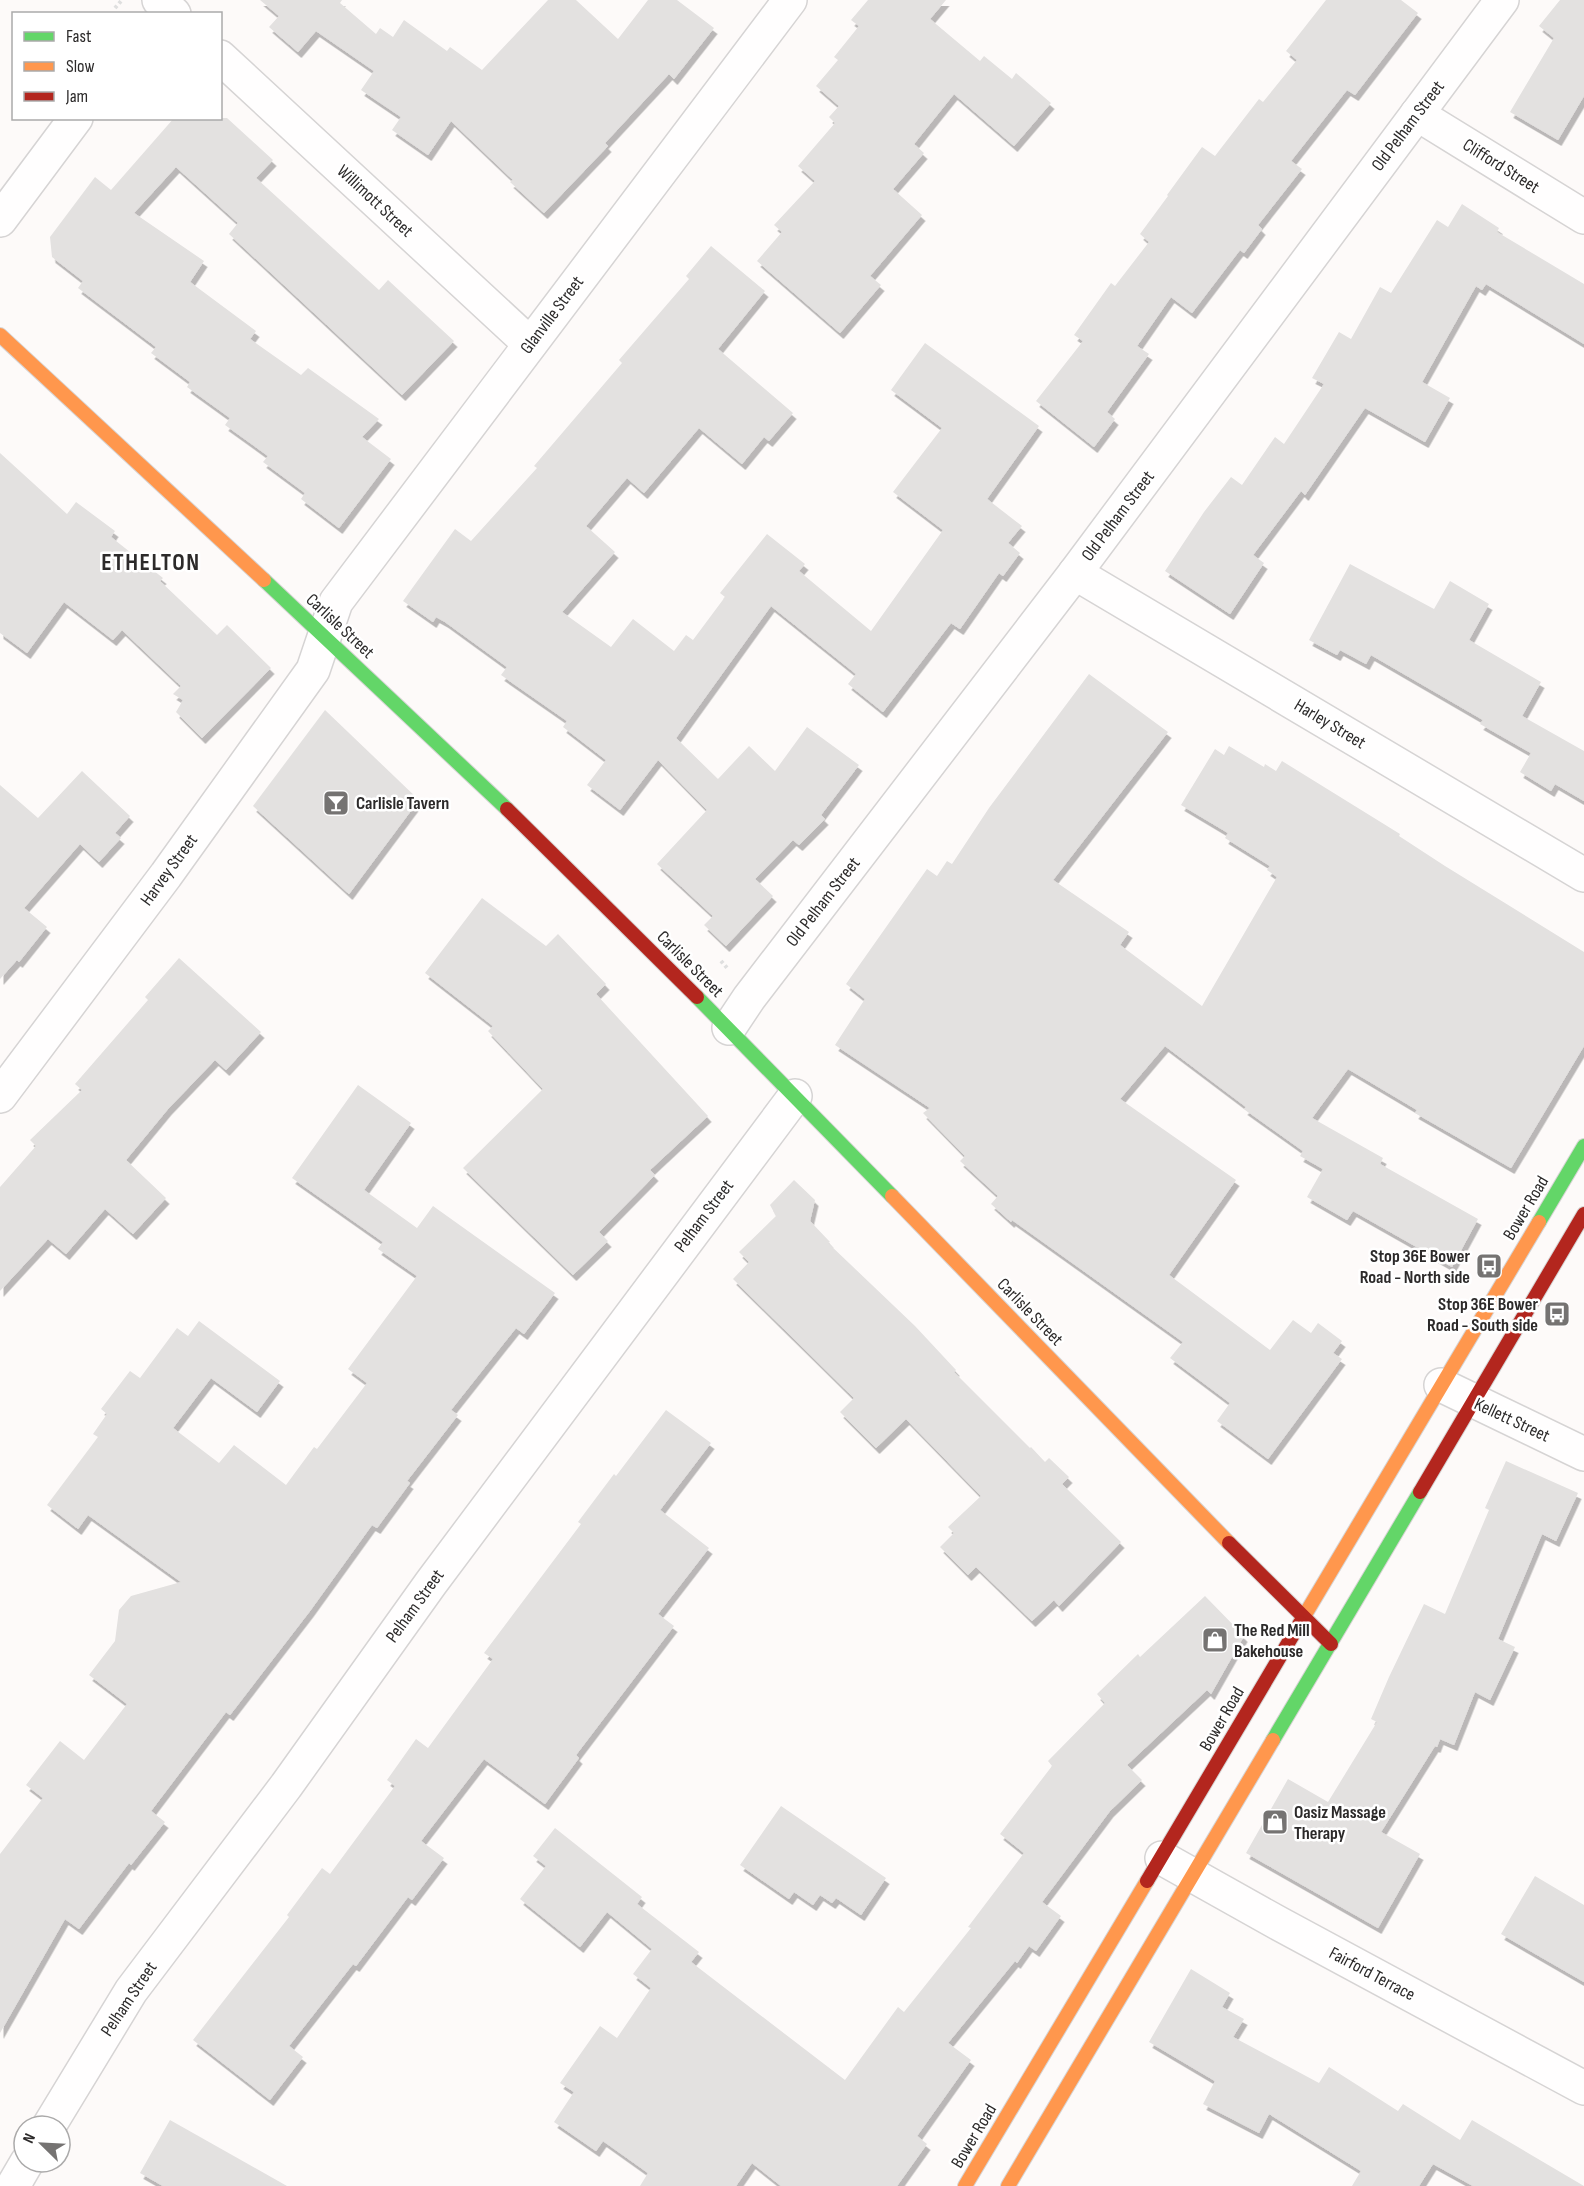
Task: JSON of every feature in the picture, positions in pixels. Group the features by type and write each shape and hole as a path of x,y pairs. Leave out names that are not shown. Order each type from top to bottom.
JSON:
{"main road":[{"name":"Carlisle Street","path":"0,335 499,801 729,1028 1330,1644"},
{"name":"Bower Road","path":"965,2186 1584,1146"},
{"path":"1008,2186 1584,1214"}],"street":[{"name":"Old Pelham Street","path":"729,1028 749,998 1075,573 1502,0"},
{"name":"Glanville Street","path":"324,636 336,602 530,344 774,6"},
{"name":"Willimott Street","path":"222,59 530,344"},
{"name":"Clifford Street","path":"1417,114 1584,217"},
{"path":"0,220 75,120"},
{"name":"Harley Street","path":"1075,573 1584,875"},
{"name":"Harvey Street","path":"0,1096 166,875 313,670 324,636"},
{"name":"Pelham Street","path":"56,2114 131,1991 286,1786 430,1583 795,1096"},
{"name":"Kellett Street","path":"1441,1385 1472,1402 1584,1454"},
{"name":"Fairford Terrace","path":"1162,1858 1584,2088"}],"path":[{"path":"115,9 122,0"}],"building":[{"path":"260,0 342,0 340,3 376,34 380,28 393,37 404,20 447,51 450,47 482,70 548,0 576,0 618,39 648,0 677,0 714,28 674,79 669,74 605,143 608,146 544,213 510,182 513,180 451,121 428,155 392,130 401,117 361,90 374,71 316,31 298,52 269,27 279,16"},
{"path":"868,0 946,0 930,19 980,61 984,56 1012,79 1016,73 1051,103 1014,146 954,94 914,144 924,153 893,189 922,215 870,276 881,285 840,333 757,261 782,232 774,225 815,181 798,166 835,123 829,117 839,106 816,86 838,60 834,57 859,26 851,20"},
{"path":"1326,0 1401,0 1418,13 1355,95 1347,90 1291,161 1302,169 1258,225 1262,229 1244,253 1240,250 1192,313 1171,297 1137,346 1149,354 1107,412 1115,419 1094,447 1036,401 1083,341 1074,335 1111,283 1115,286 1149,242 1140,234 1167,195 1202,147 1215,156 1259,99 1263,102 1297,60 1286,51"},
{"path":"1560,0 1584,0 1584,96 1558,140 1510,112 1554,38 1539,26"},
{"path":"222,118 227,118 273,160 256,178 379,290 388,280 454,341 402,395 229,234 238,223 176,167 134,213 204,261 190,282 256,331 250,339 301,375 308,368 379,419 362,437 391,459 339,528 301,499 305,493 263,462 268,456 225,425 230,418 187,387 190,382 151,353 156,347 78,288 83,281 52,257 50,237 95,177 111,190 172,120 222,120"},
{"path":"1462,204 1499,228 1497,232 1584,284 1584,344 1486,284 1482,290 1476,286 1422,382 1450,398 1425,442 1365,408 1305,495 1301,491 1253,555 1264,563 1230,614 1165,571 1204,512 1231,477 1242,485 1275,437 1284,444 1324,384 1312,378 1339,332 1351,339 1380,287 1391,293 1437,220 1448,227"},
{"path":"711,246 765,291 718,349 793,413 769,441 764,437 742,464 699,428 644,493 627,478 586,526 615,552 562,612 611,647 633,619 674,651 686,635 693,640 725,597 720,593 767,534 805,564 799,571 871,631 943,530 893,492 942,428 891,390 925,343 1039,426 987,499 1022,526 1008,543 1020,553 1003,576 999,573 960,629 951,623 883,712 848,684 856,674 771,606 676,738 718,779 749,746 775,771 807,727 859,765 821,815 825,819 799,845 793,840 755,879 773,896 726,946 704,925 713,916 657,864 707,810 658,760 620,810 587,785 606,760 563,727 567,721 501,675 507,667 445,622 436,617 433,622 403,601 455,529 471,541 537,468 534,466 622,363 619,360 689,279 686,276"},
{"path":"0,453 67,514 76,502 115,531 111,537 163,578 160,581 217,635 227,625 271,668 202,738 176,712 183,700 173,694 181,686 122,630 113,640 64,602 27,653 0,633"},
{"path":"1350,564 1434,609 1450,581 1489,604 1469,640 1541,682 1522,716 1584,751 1584,801 1555,784 1551,791 1520,772 1531,753 1480,724 1483,720 1371,655 1366,664 1340,650 1337,655 1309,640"},
{"path":"1089,674 1168,732 1053,880 1129,932 1120,945 1202,1006 1277,877 1267,870 1270,866 1225,838 1228,833 1181,805 1215,749 1224,755 1229,746 1264,767 1265,764 1276,771 1282,761 1584,952 1584,1046 1511,1168 1415,1113 1417,1110 1348,1069 1312,1118 1383,1158 1380,1164 1478,1219 1452,1267 1353,1211 1347,1220 1307,1197 1323,1169 1300,1156 1303,1151 1244,1109 1246,1107 1165,1046 1120,1099 1236,1180 1169,1275 1270,1350 1293,1320 1311,1333 1318,1323 1342,1341 1333,1353 1342,1359 1268,1459 1217,1421 1230,1403 1170,1358 1183,1342 1012,1220 1011,1222 991,1204 998,1196 960,1161 965,1156 923,1113 930,1108 835,1045 865,999 846,984 927,869 937,876 947,861 952,864 989,808"},
{"name":"Carlisle Tavern","path":"325,710 419,800 349,894 253,806"},
{"path":"82,771 130,816 115,833 121,838 99,862 80,844 24,908 47,927 19,962 17,960 0,979 0,785 38,818"},
{"path":"482,898 546,946 558,934 606,984 596,994 708,1116 650,1170 655,1175 599,1232 608,1241 573,1275 463,1168 543,1089 488,1031 493,1026 425,973"},
{"path":"179,958 261,1032 226,1070 215,1060 168,1109 126,1160 166,1198 133,1234 105,1209 66,1254 48,1239 0,1291 0,1187 36,1146 30,1140 82,1090 75,1084 148,1000 145,997"},
{"path":"358,1085 411,1123 364,1190 417,1228 433,1206 555,1293 524,1334 516,1328 451,1410 458,1415 407,1481 410,1483 377,1528 372,1525 310,1611 230,1715 226,1712 151,1811 165,1822 131,1865 129,1863 79,1929 65,1919 0,2033 0,1854 43,1798 26,1785 60,1741 84,1760 127,1704 89,1675 115,1641 119,1610 131,1596 181,1582 88,1515 78,1529 47,1505 98,1437 93,1434 107,1414 101,1409 130,1371 140,1378 177,1328 188,1336 199,1321 280,1381 257,1412 211,1378 173,1428 219,1463 234,1445 286,1485 314,1447 317,1449 367,1383 348,1369 417,1276 378,1249 383,1242 292,1178"},
{"path":"794,1180 815,1200 810,1221 830,1242 828,1243 915,1326 956,1370 954,1372 1030,1448 1045,1462 1049,1458 1069,1477 1062,1484 1121,1542 1059,1606 1054,1600 1032,1621 976,1567 968,1575 940,1547 954,1533 948,1527 981,1496 906,1419 876,1448 840,1412 854,1398 733,1279 749,1262 739,1252 776,1216 770,1205"},
{"path":"666,1410 711,1443 660,1510 709,1548 658,1614 674,1626 576,1755 579,1758 545,1804 484,1759 421,1841 444,1858 412,1900 408,1897 356,1966 353,1964 289,2046 303,2057 270,2100 193,2040 289,1917 287,1915 322,1868 330,1874 395,1786 387,1780 416,1739 428,1748 493,1659 484,1653 581,1524 578,1522"},
{"path":"1506,1461 1578,1493 1556,1541 1542,1534 1498,1639 1515,1647 1490,1700 1475,1692 1454,1745 1440,1739 1381,1832 1420,1854 1378,1928 1246,1853 1288,1779 1328,1802 1377,1722 1371,1719 1424,1604 1445,1614 1489,1510 1485,1508"},
{"path":"1205,1596 1244,1636 1211,1694 1207,1690 1127,1765 1142,1780 1110,1811 1042,1902 1061,1916 1036,1951 1029,1946 948,2043 971,2060 917,2136 927,2144 897,2186 781,2186 752,2163 736,2186 640,2186 648,2173 603,2141 596,2151 554,2122 574,2092 560,2083 600,2026 617,2038 651,1988 633,1974 652,1949 607,1912 580,1947 520,1899 546,1866 533,1856 555,1828 642,1897 637,1904 699,1952 691,1962 845,2080 898,2007 904,2012 971,1928 968,1927 1024,1853 1000,1834 1052,1766 1048,1761 1105,1703 1097,1694 1138,1654 1140,1657"},
{"path":"781,1806 886,1878 861,1915 836,1898 832,1903 820,1895 813,1905 794,1892 789,1899 740,1865"},
{"path":"1535,1876 1584,1905 1584,1982 1501,1934"},
{"path":"1191,1969 1230,1993 1222,2007 1244,2019 1233,2037 1319,2083 1329,2067 1398,2111 1403,2104 1460,2140 1472,2120 1584,2186 1473,2186 1433,2164 1419,2186 1352,2186 1361,2171 1269,2114 1259,2133 1203,2104 1215,2081 1149,2042"},
{"path":"170,2120 287,2186 163,2186 140,2173"}],"traffic: fast":[{"path":"264,580 507,809"},
{"path":"697,997 892,1196"},
{"path":"1539,1222 1584,1146"},
{"path":"1273,1740 1420,1492"}],"traffic: slow":[{"path":"0,335 264,580"},
{"path":"892,1196 1229,1543"},
{"path":"1300,1623 1539,1222"},
{"path":"1008,2186 1273,1740"},
{"path":"965,2186 1147,1881"}],"traffic: jam":[{"path":"507,809 697,997"},
{"path":"1420,1492 1584,1214"},
{"path":"1229,1543 1331,1644"},
{"path":"1147,1881 1300,1623"}],"place":[{"name":"Carlisle Tavern","path":"336,803"},
{"name":"Stop 36E Bower Road - North side","path":"1489,1266"},
{"name":"Stop 36E Bower Road - South side","path":"1557,1314"},
{"name":"The Red Mill Bakehouse","path":"1215,1640"},
{"name":"Oasiz Massage Therapy","path":"1275,1822"}],"district":[{"name":"ETHELTON","path":"151,562"}]}
